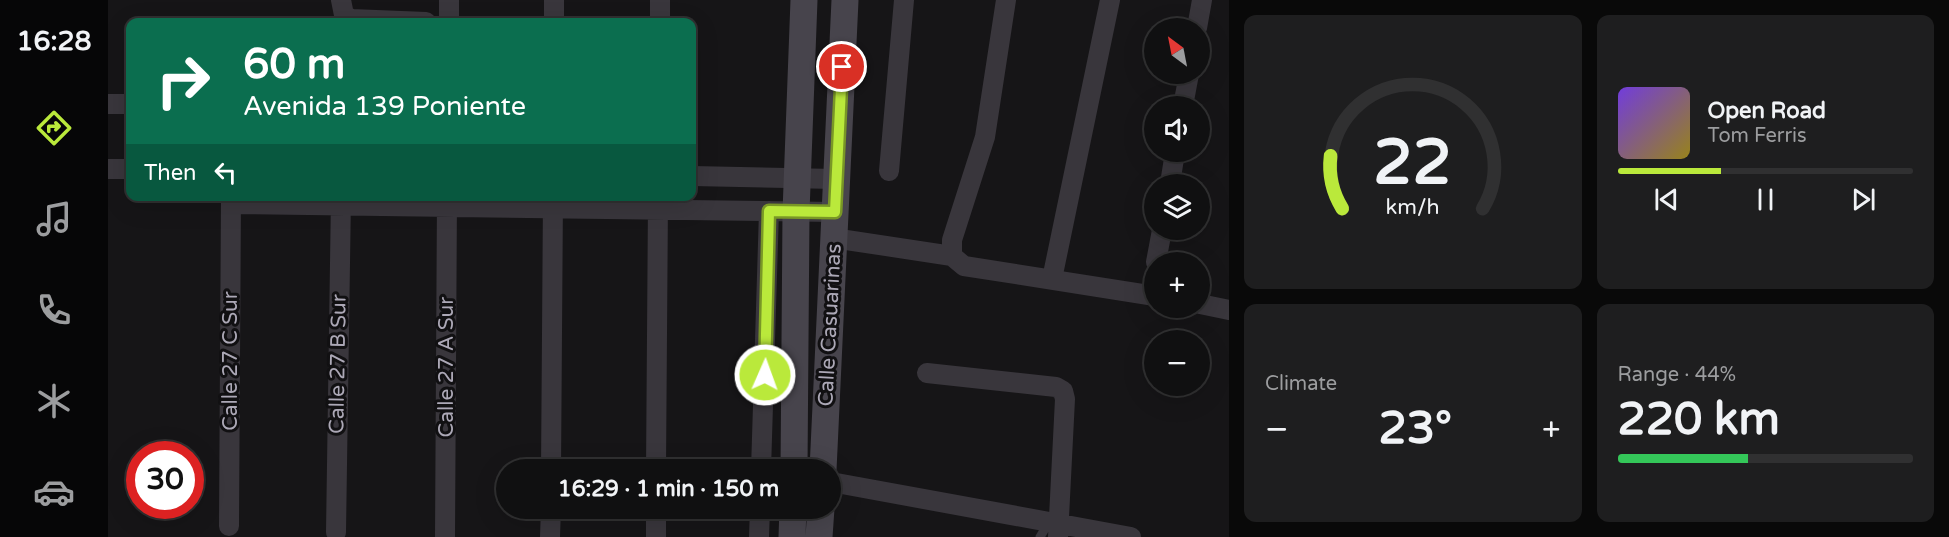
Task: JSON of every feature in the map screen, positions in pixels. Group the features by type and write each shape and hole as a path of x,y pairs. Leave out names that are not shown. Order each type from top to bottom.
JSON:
{"main road":[{"name":"Calle Casuarinas","path":"794,459 796,212 804,0"},
{"name":"Calle Casuarinas","path":"823,459 845,0"},
{"path":"792,537 793,519"},
{"path":"819,537 820,519"}],"street":[{"path":"341,0 344,15 349,18"},
{"path":"449,0 449,18"},
{"path":"554,0 554,18"},
{"path":"660,0 660,18"},
{"path":"889,171 904,0"},
{"path":"952,256 952,240 985,137 1006,0"},
{"path":"1052,279 1110,0"},
{"path":"1199,18 1202,0"},
{"path":"108,104 126,104"},
{"path":"108,169 126,169"},
{"path":"696,176 836,179"},
{"name":"Calle 27 C Sur","path":"229,526 231,201"},
{"path":"341,201 658,203 796,212 834,225 952,256 964,266 1144,294"},
{"name":"Calle 27 B Sur","path":"336,532 341,201"},
{"name":"Calle 27 A Sur","path":"445,537 447,202"},
{"path":"551,459 553,202"},
{"path":"656,459 658,203"},
{"path":"761,459 769,211"},
{"path":"1210,306 1229,310"},
{"path":"927,373 1056,387 1063,391 1065,399 1052,530"},
{"path":"841,484 1052,530 1131,537"},
{"path":"550,537 551,519"},
{"path":"656,519 656,537"},
{"path":"759,537 760,519"}],"route":[{"path":"765,375 769,211 835,212 842,67"}]}
